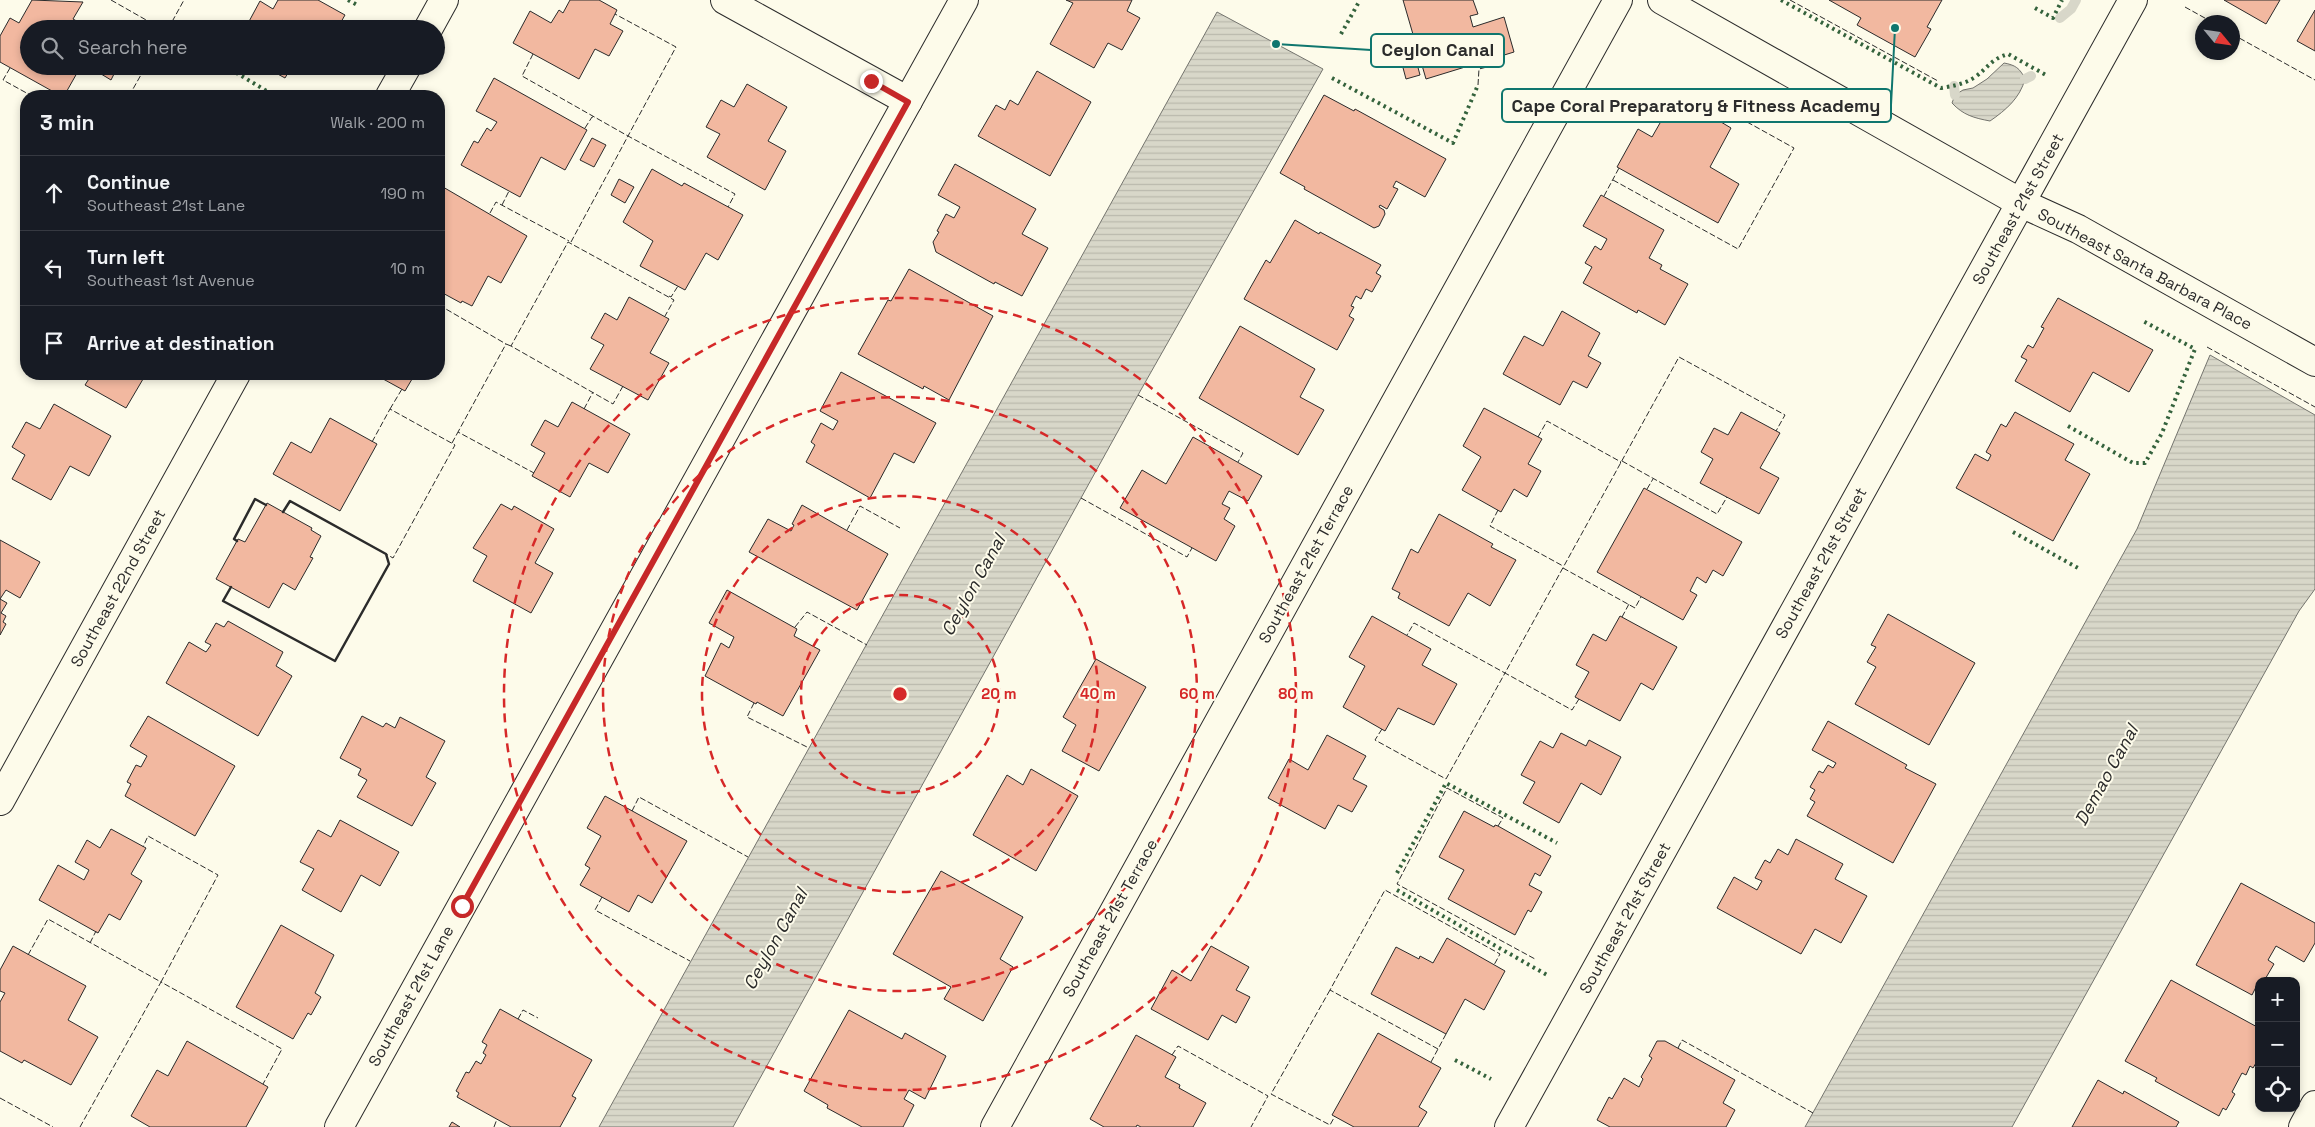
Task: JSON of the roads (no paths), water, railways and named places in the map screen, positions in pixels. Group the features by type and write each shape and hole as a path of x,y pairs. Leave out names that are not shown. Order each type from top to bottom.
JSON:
{"street":[{"path":"433,20 444,0"},
{"path":"725,0 908,102"},
{"name":"Southeast 21st Lane","path":"339,1127 964,0"},
{"name":"Southeast 21st Terrace","path":"995,1127 1618,0"},
{"name":"Southeast Santa Barbara Place","path":"1662,0 2021,203 2078,229 2315,362"},
{"name":"Southeast 21st Street","path":"1509,1127 2134,0"},
{"path":"393,90 402,75"},
{"name":"Southeast 22nd Street","path":"0,802 233,380"},
{"path":"2302,1127 2315,1104"}],"water":[{"path":"1217,12 1323,69 1138,395 733,1127 599,1127"},
{"path":"2004,63 2017,68 2025,79 2016,98 1996,117 1990,121 1974,117 1960,110 1952,103 1955,95 1963,90 1973,88 1987,79"},
{"name":"Demao Canal","path":"2210,355 2315,415 2315,589 2299,611 2012,1127 1805,1127 2137,529"}],"waterway":[{"path":"2060,18 2071,9 2076,0"},
{"path":"2025,79 2031,76"},
{"path":"1954,86 1955,95"}],"place":[{"name":"Cape Coral Preparatory & Fitness Academy","path":"1895,28"},
{"name":"Ceylon Canal","path":"1276,44"}]}
